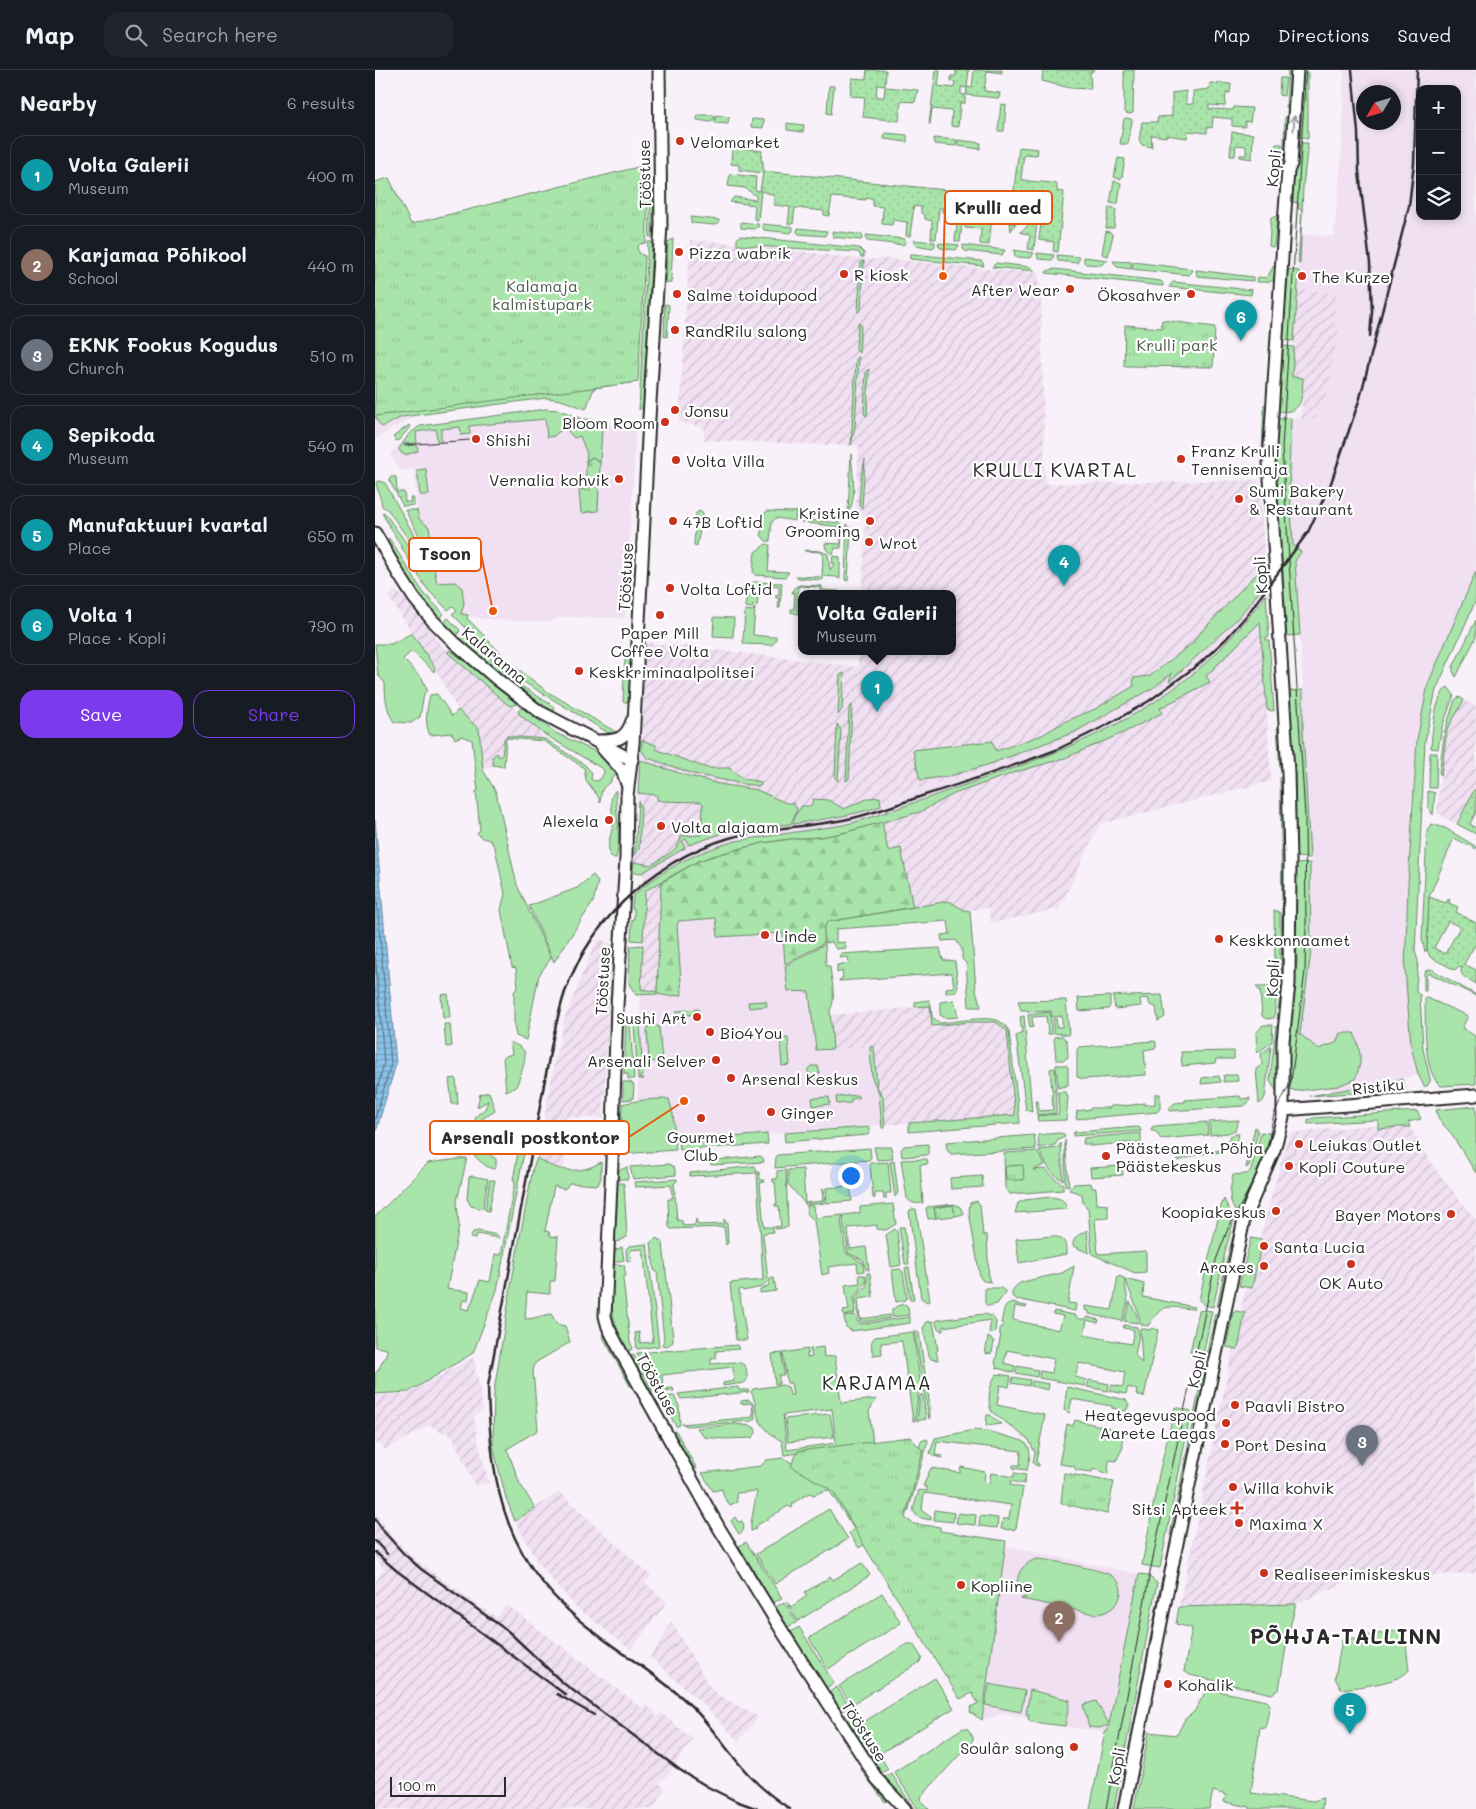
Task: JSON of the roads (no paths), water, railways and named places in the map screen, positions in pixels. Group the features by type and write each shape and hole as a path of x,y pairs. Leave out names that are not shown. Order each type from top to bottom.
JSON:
{"street":[{"name":"Kopli","path":"1124,1809 1244,1219 1274,1150 1281,1128 1283,1110 1283,1041 1289,984 1290,861 1287,764 1269,456 1288,172 1291,164 1297,70"},
{"name":"Tööstuse","path":"658,71 661,225 649,418 632,760 628,785 605,1316 608,1327 719,1528 877,1779 905,1809"},
{"name":"Kalaranna","path":"375,533 414,598 432,620 455,643 523,700 560,724 632,760"},
{"path":"594,741 616,741 623,736 631,725 635,708"},
{"path":"594,741 613,757 623,770 628,785"},
{"name":"Ristiku","path":"1283,1110 1476,1095"}],"water":[{"path":"375,820 396,1064 375,1135"}],"tram line":[{"path":"1106,1809 1150,1572 1216,1260 1228,1229 1258,1172 1267,1148 1274,1114 1291,1082 1305,971 1305,816 1282,448 1306,70"},
{"path":"405,445 470,440"}],"railway":[{"path":"1352,70 1358,132 1359,172 1370,263 1372,311 1370,336"},
{"path":"790,1809 754,1780 704,1720 677,1693 594,1632 564,1607 541,1580 522,1553 509,1524 499,1493 493,1459 488,1386 551,1047 565,992 577,964 613,912 635,890 660,871 687,855 715,843 745,834 862,816 1056,750 1107,725 1149,701 1199,664 1226,639 1247,615 1308,532 1331,483 1360,398 1409,206 1414,163 1417,70"},
{"path":"375,1519 404,1554 421,1569 509,1632 563,1683 680,1770 708,1787 736,1801 758,1809"},
{"path":"375,1541 387,1554"},
{"path":"375,1552 397,1571 566,1695"},
{"path":"557,1694 594,1715"}],"place":[{"name":"Velomarket","path":"680,141"},
{"name":"Pizza wabrik","path":"679,252"},
{"name":"R kiosk","path":"844,274"},
{"name":"Krulli aed","path":"943,276"},
{"name":"The Kurze","path":"1302,276"},
{"name":"After Wear","path":"1070,289"},
{"name":"Salme toidupood","path":"677,294"},
{"name":"Ökosahver","path":"1191,294"},
{"name":"RandRilu salong","path":"675,330"},
{"name":"Volta 1","path":"1241,341"},
{"name":"Jonsu","path":"675,410"},
{"name":"Bloom Room","path":"665,422"},
{"name":"Shishi","path":"476,439"},
{"name":"Franz Krulli Tennisemaja","path":"1181,459"},
{"name":"Volta Villa","path":"676,460"},
{"name":"Vernalia kohvik","path":"619,479"},
{"name":"Sumi Bakery & Restaurant","path":"1239,499"},
{"name":"47B Loftid","path":"673,521"},
{"name":"Kristine Grooming","path":"870,521"},
{"name":"Wrot","path":"869,542"},
{"name":"Sepikoda","path":"1064,586"},
{"name":"Volta Loftid","path":"670,588"},
{"name":"Tsoon","path":"493,611"},
{"name":"Paper Mill Coffee Volta","path":"660,615"},
{"name":"Keskkriminaalpolitsei","path":"579,671"},
{"name":"Volta Galerii","path":"877,712"},
{"name":"Alexela","path":"609,820"},
{"name":"Volta alajaam","path":"661,826"},
{"name":"Linde","path":"765,935"},
{"name":"Keskkonnaamet","path":"1219,939"},
{"name":"Sushi Art","path":"697,1017"},
{"name":"Bio4You","path":"710,1032"},
{"name":"Arsenali Selver","path":"716,1060"},
{"name":"Arsenal Keskus","path":"731,1078"},
{"name":"Arsenali postkontor","path":"684,1101"},
{"name":"Ginger","path":"771,1112"},
{"name":"Gourmet Club","path":"701,1118"},
{"name":"Leiukas Outlet","path":"1299,1144"},
{"name":"Päästeamet. Põhja Päästekeskus","path":"1106,1156"},
{"name":"Kopli Couture","path":"1289,1166"},
{"name":"Koopiakeskus","path":"1276,1211"},
{"name":"Bayer Motors","path":"1451,1214"},
{"name":"Santa Lucia","path":"1264,1246"},
{"name":"OK Auto","path":"1351,1264"},
{"name":"Araxes","path":"1264,1266"},
{"name":"Paavli Bistro","path":"1235,1405"},
{"name":"Heategevuspood Aarete Laegas","path":"1226,1423"},
{"name":"Port Desina","path":"1225,1444"},
{"name":"EKNK Fookus Kogudus","path":"1362,1466"},
{"name":"Willa kohvik","path":"1233,1487"},
{"name":"Sitsi Apteek","path":"1237,1508"},
{"name":"Maxima X","path":"1239,1523"},
{"name":"Realiseerimiskeskus","path":"1264,1573"},
{"name":"Kopliine","path":"961,1585"},
{"name":"Karjamaa Põhikool","path":"1059,1642"},
{"name":"Kohalik","path":"1168,1684"},
{"name":"Manufaktuuri kvartal","path":"1350,1734"},
{"name":"Soulâr salong","path":"1074,1747"}],"district":[{"name":"KRULLI KVARTAL","path":"1055,469"},
{"name":"KARJAMAA","path":"877,1382"},
{"name":"PÕHJA-TALLINN","path":"1346,1635"}],"park label":[{"name":"Kalamaja kalmistupark","path":"542,294"},
{"name":"Krulli park","path":"1177,344"}]}
